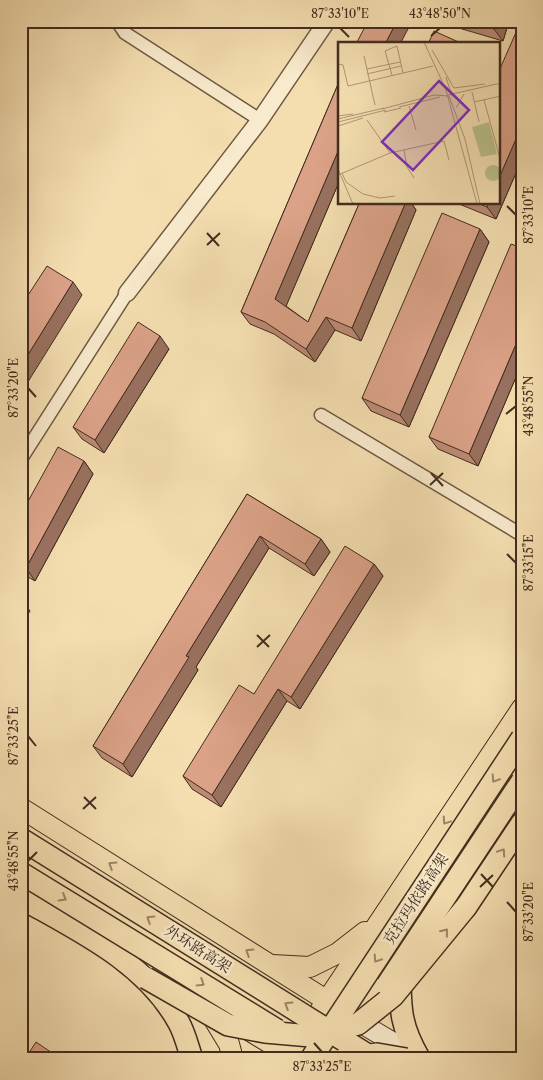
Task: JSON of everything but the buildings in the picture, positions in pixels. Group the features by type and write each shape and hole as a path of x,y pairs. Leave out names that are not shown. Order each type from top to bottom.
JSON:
{"highway":[{"name":"克拉玛依路高架","path":"311,1059 522,738"},
{"name":"克拉玛依路高架","path":"341,1059 522,781"},
{"path":"21,898 99,942 146,978 228,1025 265,1032 311,1036 358,1024 394,996 466,907 522,823"},
{"name":"外环路高架","path":"21,839 374,1059"},
{"name":"外环路高架","path":"21,873 324,1059"},
{"path":"341,1059 377,1054 415,1058 402,1023 400,1010 400,970"},
{"path":"146,978 179,1023 192,1059"}],"main road":[{"path":"21,892 291,1058 326,1000 522,708"},
{"path":"341,1059 522,787"},
{"path":"21,808 415,1058"},
{"path":"270,965 310,968 338,953 377,924"},
{"path":"204,1003 229,1044 233,1059"}],"street":[{"path":"117,21 125,33 260,120"},
{"path":"21,459 127,293 260,120 326,21"},
{"path":"321,415 522,535"}]}
